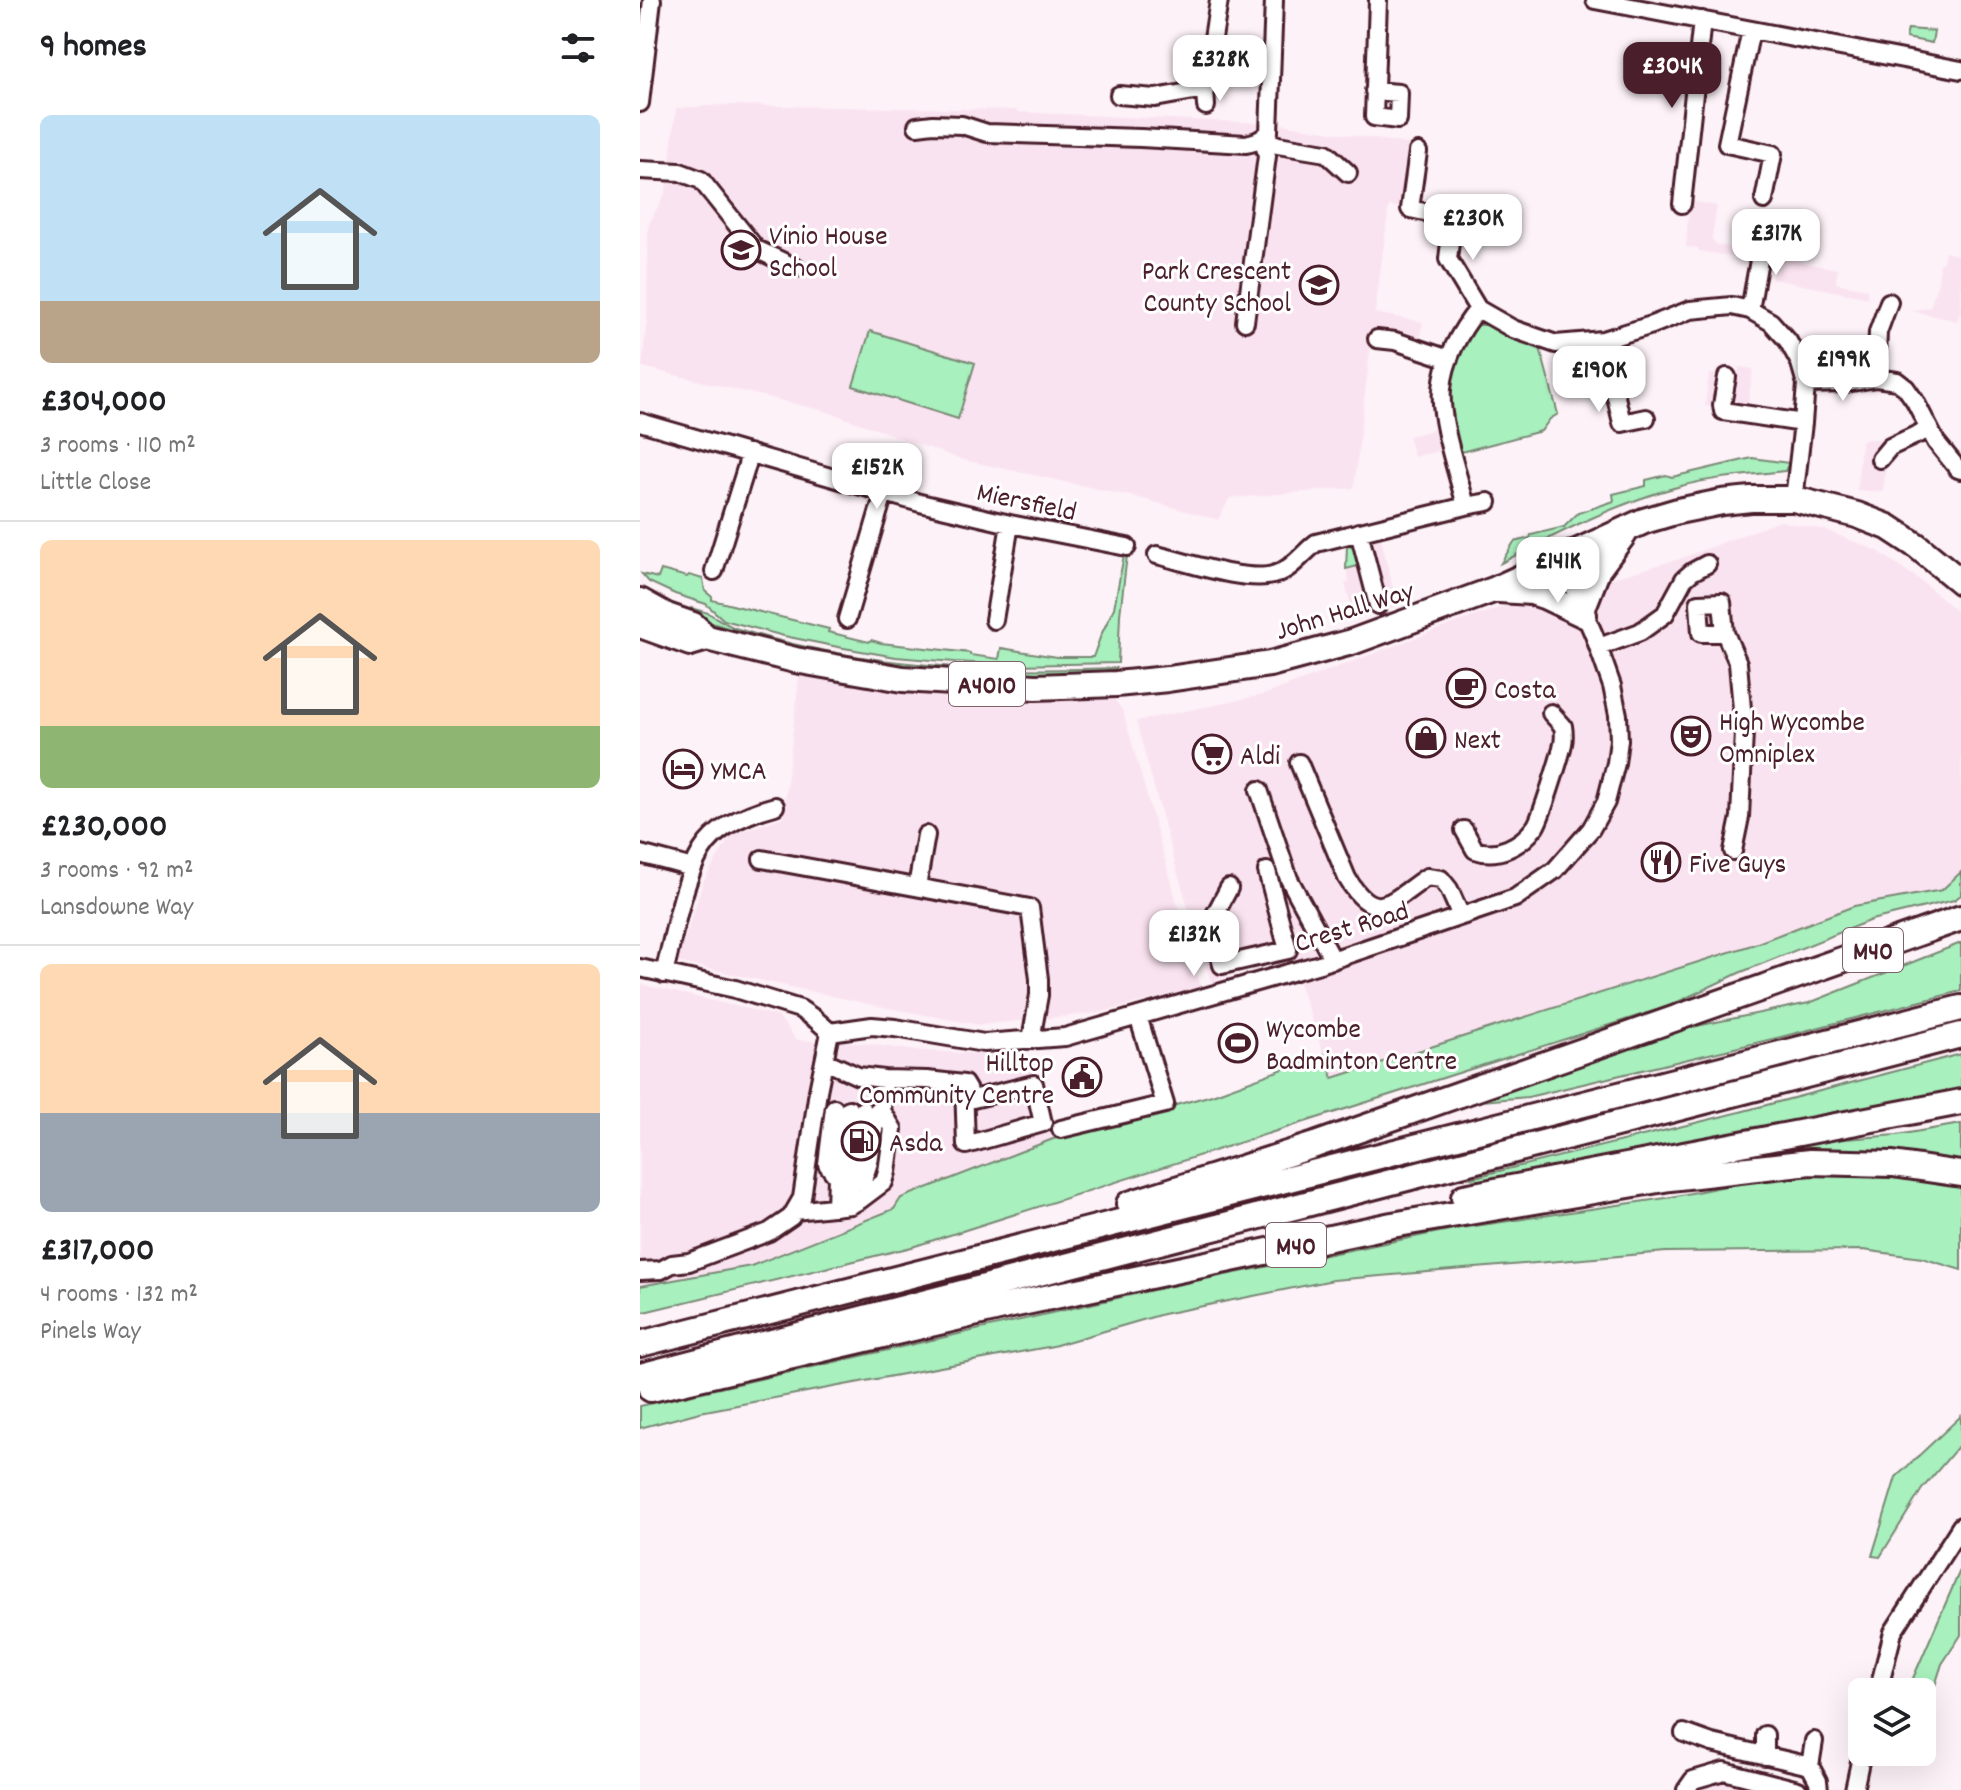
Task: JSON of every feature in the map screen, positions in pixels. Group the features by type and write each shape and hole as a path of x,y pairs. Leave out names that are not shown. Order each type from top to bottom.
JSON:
{"highway":[{"name":"John Hall Way","path":"640,601 660,613 693,625 707,638 795,660 903,679 1036,687 1116,684 1204,675 1270,664 1352,642 1496,589 1628,529 1678,511 1722,502 1794,499 1857,515 1888,527 1961,582"},
{"path":"1496,589 1532,592 1583,612 1598,569 1628,529"},
{"name":"John Hall Way","path":"640,625 690,643 707,638"},
{"name":"M40","path":"919,1274 1315,1145 1961,918"},
{"name":"M40","path":"640,1344 1961,1008"},
{"name":"M40","path":"640,1376 1961,1035"},
{"name":"M40","path":"849,1322 953,1306 1373,1214 1961,1102"},
{"name":"M40","path":"640,1391 1012,1305 1392,1225 1670,1178 1810,1162 1893,1164 1961,1174"}],"street":[{"path":"640,103 652,0"},
{"path":"1119,95 1206,98 1219,0"},
{"path":"917,126 962,125 987,133 1246,144 1263,139 1269,132 1274,0"},
{"path":"1374,91 1378,0"},
{"path":"1595,0 1961,70"},
{"path":"1682,204 1702,20"},
{"path":"1751,30 1727,144 1773,154 1764,200"},
{"path":"1263,139 1278,145 1326,153 1348,173"},
{"path":"1245,322 1267,156 1263,139"},
{"path":"1418,152 1410,209 1493,224"},
{"path":"640,170 680,172 701,180 756,249 796,268"},
{"path":"1453,218 1448,259 1478,309 1513,329 1556,344 1603,340 1690,310 1732,306 1750,310 1771,322 1788,341 1800,363 1806,384 1794,499"},
{"path":"1750,310 1763,238"},
{"path":"1876,378 1878,332 1889,302"},
{"path":"1466,506 1443,416 1442,389 1449,359 1468,321 1478,309"},
{"path":"1377,339 1395,341 1449,359"},
{"path":"1603,340 1622,423 1646,418"},
{"path":"1727,377 1723,411 1803,423"},
{"path":"1806,384 1846,383 1876,378 1897,381 1915,401 1936,442 1961,470"},
{"name":"Miersfield","path":"640,422 920,503 1127,547"},
{"path":"1880,459 1890,447 1929,429"},
{"path":"714,571 749,453"},
{"path":"847,619 884,493"},
{"path":"1157,555 1226,572 1257,577 1275,575 1289,568 1316,543 1488,502"},
{"path":"994,620 1010,524"},
{"path":"1359,532 1378,605"},
{"name":"Crest Road","path":"830,1032 872,1026 984,1043 1065,1037 1333,960 1515,898 1555,870 1591,829 1606,802 1617,751 1618,715 1612,686 1599,647 1561,559"},
{"path":"1599,647 1640,632 1665,614 1684,579 1707,564"},
{"path":"1725,633 1738,663 1744,732 1740,817 1733,851"},
{"path":"1464,830 1475,850 1497,853 1511,847 1537,825 1564,742 1563,726 1551,713"},
{"path":"1299,763 1347,878 1366,903 1378,906 1394,901 1427,877 1441,879 1461,916"},
{"path":"1259,790 1289,879 1333,960"},
{"path":"664,974 693,868 703,849 712,838 736,821 775,806"},
{"path":"917,887 926,835"},
{"path":"640,854 693,868"},
{"path":"762,859 1030,908 1039,979 1031,1040"},
{"path":"1229,888 1211,922 1222,965 1288,950 1267,871"},
{"path":"640,968 735,989 800,1009 830,1032 802,1198 795,1211 782,1225 758,1236 689,1262 672,1264 661,1270 640,1271"},
{"path":"1061,1129 1165,1104 1138,1016"},
{"path":"825,1061 858,1076 964,1084"},
{"path":"849,1204 837,1177 827,1164 884,1079"},
{"path":"964,1084 973,1099 1034,1084 1043,1123 966,1145 964,1084"},
{"path":"795,1211 849,1204 884,1182 887,1172 893,1129 861,1110 816,1107"},
{"path":"849,1204 863,1181 855,1168 861,1110"},
{"path":"1882,1678 1893,1632 1961,1526"},
{"path":"1684,1733 1712,1743 1810,1766"},
{"path":"1765,1735 1765,1756"},
{"path":"1814,1741 1810,1766 1819,1790"},
{"path":"1854,1790 1859,1766"},
{"path":"1686,1790 1693,1780 1724,1771 1798,1790"}],"shaded area":[{"path":"722,105 1017,110 1261,123 1257,150 1278,150 1282,124 1427,147 1416,211 1389,206 1375,313 1423,322 1419,342 1371,343 1354,488 1230,498 1218,520 1139,498 963,460 828,412 642,367 647,315 648,226 666,191 676,108"},
{"path":"1689,200 1717,206 1712,238 1716,245 1755,251 1753,254 1740,254 1739,262 1734,257 1686,247"},
{"path":"1945,252 1961,256 1961,309 1957,321 1912,311 1930,307"},
{"path":"1769,256 1838,269 1836,283 1867,289 1868,298 1772,279 1773,268 1768,266"},
{"path":"1739,367 1753,369 1747,411 1705,406 1709,374 1738,374"},
{"path":"1437,429 1443,450 1414,457 1408,436"},
{"path":"1917,430 1925,444 1912,443 1895,450 1887,459 1883,492 1857,490 1861,442 1867,439 1899,439"},
{"path":"1780,521 1825,530 1878,551 1924,583 1961,617 1961,872 1942,890 1854,906 1755,944 1332,1078 1291,954 1211,982 1136,721 1263,695 1510,604 1679,559"},
{"path":"1381,538 1394,592 1403,591 1406,604 1354,618 1345,583 1349,582 1346,569 1362,565 1357,544"},
{"path":"799,676 999,700 1112,696 1123,711 1201,987 1099,1013 979,1025 677,962 703,882 731,835 783,817"},
{"path":"640,984 778,1016 797,1040 1034,1057 1054,1140 901,1198 895,1209 748,1267 640,1287"},
{"path":"1718,1783 1760,1783 1782,1790 1698,1790"}],"green space":[{"path":"1908,29 1934,31 1932,43 1906,38"},
{"path":"1478,325 1490,325 1540,348 1558,414 1541,431 1461,452 1449,413 1448,385 1464,343"},
{"path":"870,331 975,363 958,419 853,386"},
{"path":"1752,458 1789,463 1785,471 1694,483 1658,493 1612,509 1501,563 1514,542 1564,527 1578,513 1614,501 1613,494 1646,486 1646,480"},
{"path":"1357,544 1362,565 1346,569 1347,546"},
{"path":"1124,555 1127,555 1118,663 1013,665 954,662 896,657 838,647 724,620 706,604 649,582 642,574 658,578 661,570 703,579 705,591 712,600 869,642 999,659 1001,648 1057,657 1093,657 1114,608"},
{"path":"682,608 706,612 735,628 781,641 876,659 972,668 1116,670 1002,674 909,667 770,640 681,613"},
{"path":"1961,872 1961,895 1954,900 1871,920 1739,973 1669,1006 912,1247 640,1313 640,1286 751,1266 894,1209 901,1198 1053,1139 1212,1095 1324,1054 1333,1078 1755,944 1854,906 1942,890"},
{"path":"1961,943 1961,991 1528,1097 1458,1103 1692,1027 1809,1003"},
{"path":"1961,1054 1961,1093 1492,1184 1471,1178 1736,1113"},
{"path":"1961,1124 1961,1165 1728,1164 1727,1158 1807,1142 1897,1135"},
{"path":"1799,1175 1867,1176 1961,1186 1961,1270 1922,1258 1863,1250 1666,1252 1333,1280 1163,1314 1053,1346 700,1412 640,1428 640,1406 1166,1287 1454,1229"},
{"path":"1961,1416 1961,1443 1922,1489 1880,1557 1872,1556 1896,1477"},
{"path":"1961,1568 1961,1635 1942,1664 1936,1683 1936,1678 1913,1678"}],"place":[{"name":"Vinio House School","path":"741,250"},
{"name":"Park Crescent County School","path":"1319,285"},
{"name":"Costa","path":"1466,688"},
{"name":"High Wycombe Omniplex","path":"1691,736"},
{"name":"Next","path":"1426,738"},
{"name":"Aldi","path":"1212,754"},
{"name":"YMCA","path":"683,769"},
{"name":"Five Guys","path":"1661,862"},
{"name":"Wycombe Badminton Centre","path":"1238,1043"},
{"name":"Hilltop Community Centre","path":"1082,1077"},
{"name":"Asda","path":"861,1141"}]}
